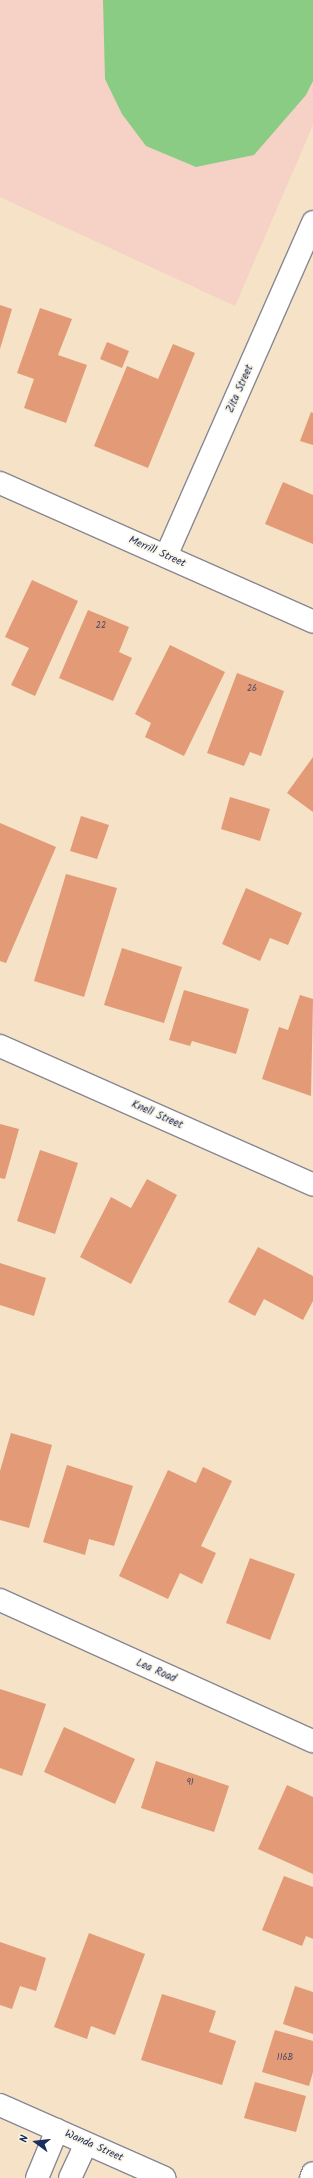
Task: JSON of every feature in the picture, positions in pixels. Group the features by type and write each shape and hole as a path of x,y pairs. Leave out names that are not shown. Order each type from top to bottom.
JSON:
{"street":[{"name":"Zita Street","path":"166,556 313,222"},
{"name":"Merrill Street","path":"0,483 313,622"},
{"name":"Knell Street","path":"0,1046 313,1185"},
{"name":"Lea Road","path":"0,1600 313,1741"},
{"name":"Wanda Street","path":"0,2105 165,2178"},
{"path":"37,2178 57,2130"},
{"path":"70,2178 86,2143"},
{"path":"311,2178 313,2173"}],"shaded area":[{"path":"0,0 313,0 313,125 235,306 0,197"}],"green space":[{"path":"103,0 313,0 313,81 306,95 254,155 196,167 146,146 122,114 105,79"}],"building":[{"path":"0,305 12,309 0,349"},
{"path":"40,308 72,319 58,355 87,365 66,423 24,408 34,379 17,373"},
{"path":"107,342 129,351 122,368 100,359"},
{"path":"173,344 195,353 148,468 94,446 127,366 158,379"},
{"path":"311,412 313,413 313,445 300,441"},
{"path":"283,482 313,495 313,544 265,524"},
{"path":"32,580 78,601 35,696 11,685 29,648 5,637"},
{"path":"88,610 129,627 119,652 132,658 113,701 59,678"},
{"path":"170,645 225,672 184,756 145,737 151,723 135,714"},
{"path":"237,673 284,691 261,756 250,752 244,766 207,753"},
{"path":"313,757 313,812 287,793"},
{"path":"230,797 270,809 260,841 221,829"},
{"path":"81,816 109,825 97,859 70,851"},
{"path":"0,823 56,847 6,963 0,961"},
{"path":"66,874 117,888 84,997 34,981"},
{"path":"246,888 302,913 288,945 270,938 260,961 222,944"},
{"path":"122,948 182,967 164,1023 104,1005"},
{"path":"184,990 249,1009 236,1054 192,1041 190,1046 169,1040"},
{"path":"300,995 313,999 311,1096 262,1079 279,1027 288,1030"},
{"path":"0,1124 19,1129 5,1179 0,1178"},
{"path":"40,1150 78,1163 55,1234 17,1221"},
{"path":"147,1179 177,1195 131,1284 80,1257 111,1197 131,1208"},
{"path":"258,1247 313,1276 313,1301 303,1320 264,1299 255,1316 228,1302"},
{"path":"0,1263 46,1278 34,1316 0,1305"},
{"path":"11,1433 52,1445 29,1528 0,1520 0,1471"},
{"path":"67,1465 133,1486 114,1546 89,1539 85,1555 43,1542"},
{"path":"203,1467 232,1481 201,1546 216,1553 202,1584 180,1573 168,1599 119,1576 168,1470 196,1483"},
{"path":"250,1558 295,1574 270,1640 226,1623"},
{"path":"0,1689 46,1704 22,1776 0,1768"},
{"path":"64,1727 135,1759 115,1804 44,1772"},
{"path":"156,1761 229,1786 214,1832 141,1808"},
{"path":"287,1785 313,1797 313,1874 258,1849"},
{"path":"284,1876 313,1887 313,1939 306,1936 302,1946 262,1930"},
{"path":"89,1933 145,1954 115,2035 91,2026 87,2039 54,2027"},
{"path":"0,1942 46,1958 36,1991 20,1986 12,2009 0,2005"},
{"path":"295,1986 313,1992 313,2034 283,2024"},
{"path":"162,1994 216,2011 209,2032 236,2041 222,2085 141,2060"},
{"path":"275,2030 313,2041 313,2072 309,2086 262,2072"},
{"path":"255,2082 306,2096 296,2132 244,2118"}]}
